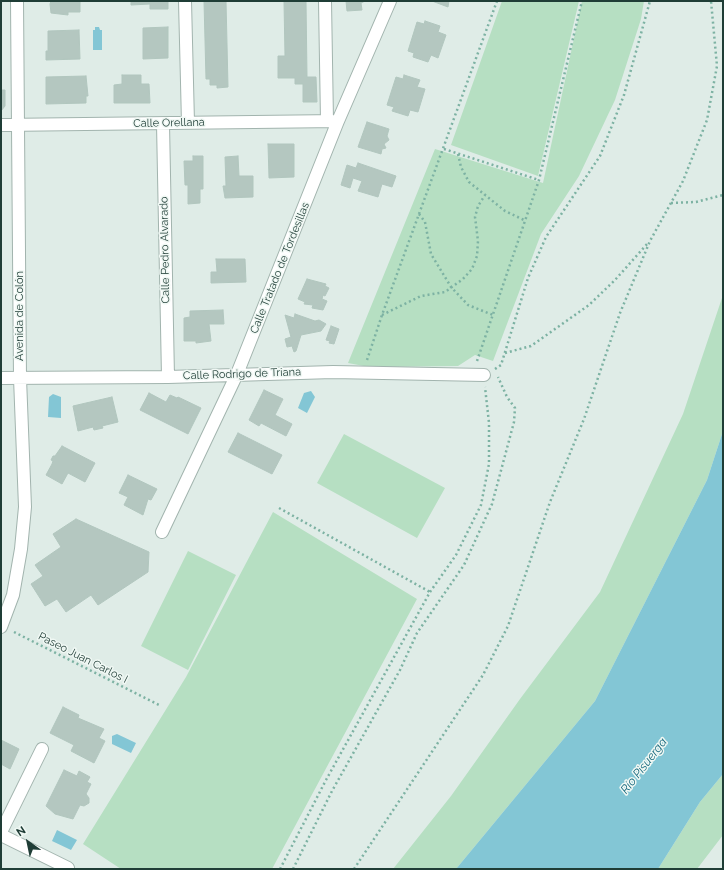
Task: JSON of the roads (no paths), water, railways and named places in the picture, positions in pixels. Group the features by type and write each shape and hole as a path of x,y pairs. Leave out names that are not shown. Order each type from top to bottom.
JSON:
{"street":[{"name":"Avenida de Colón","path":"1,626 13,595 21,549 25,507 20,378 17,1"},
{"path":"185,1 188,123"},
{"path":"325,1 332,121"},
{"name":"Calle Tratado de Tordesillas","path":"162,532 237,374 332,121 390,1"},
{"name":"Calle Orellana","path":"1,125 332,121"},
{"name":"Calle Pedro Alvarado","path":"163,124 168,377"},
{"name":"Calle Rodrigo de Triana","path":"1,378 168,377 333,372 363,374 485,368"},
{"path":"42,749 1,833 68,868"}],"water":[{"path":"95,27 99,27 100,30 102,30 102,50 93,50 93,30 95,30"},
{"path":"311,391 315,397 307,413 298,408 304,393"},
{"path":"53,394 61,397 61,418 48,417 49,397"},
{"name":"Río Pisuerga","path":"723,431 723,774 700,802 658,869 456,869 595,701 707,480"},
{"path":"117,734 136,743 131,753 112,744 112,736"},
{"path":"57,830 77,840 71,850 52,841"}]}
